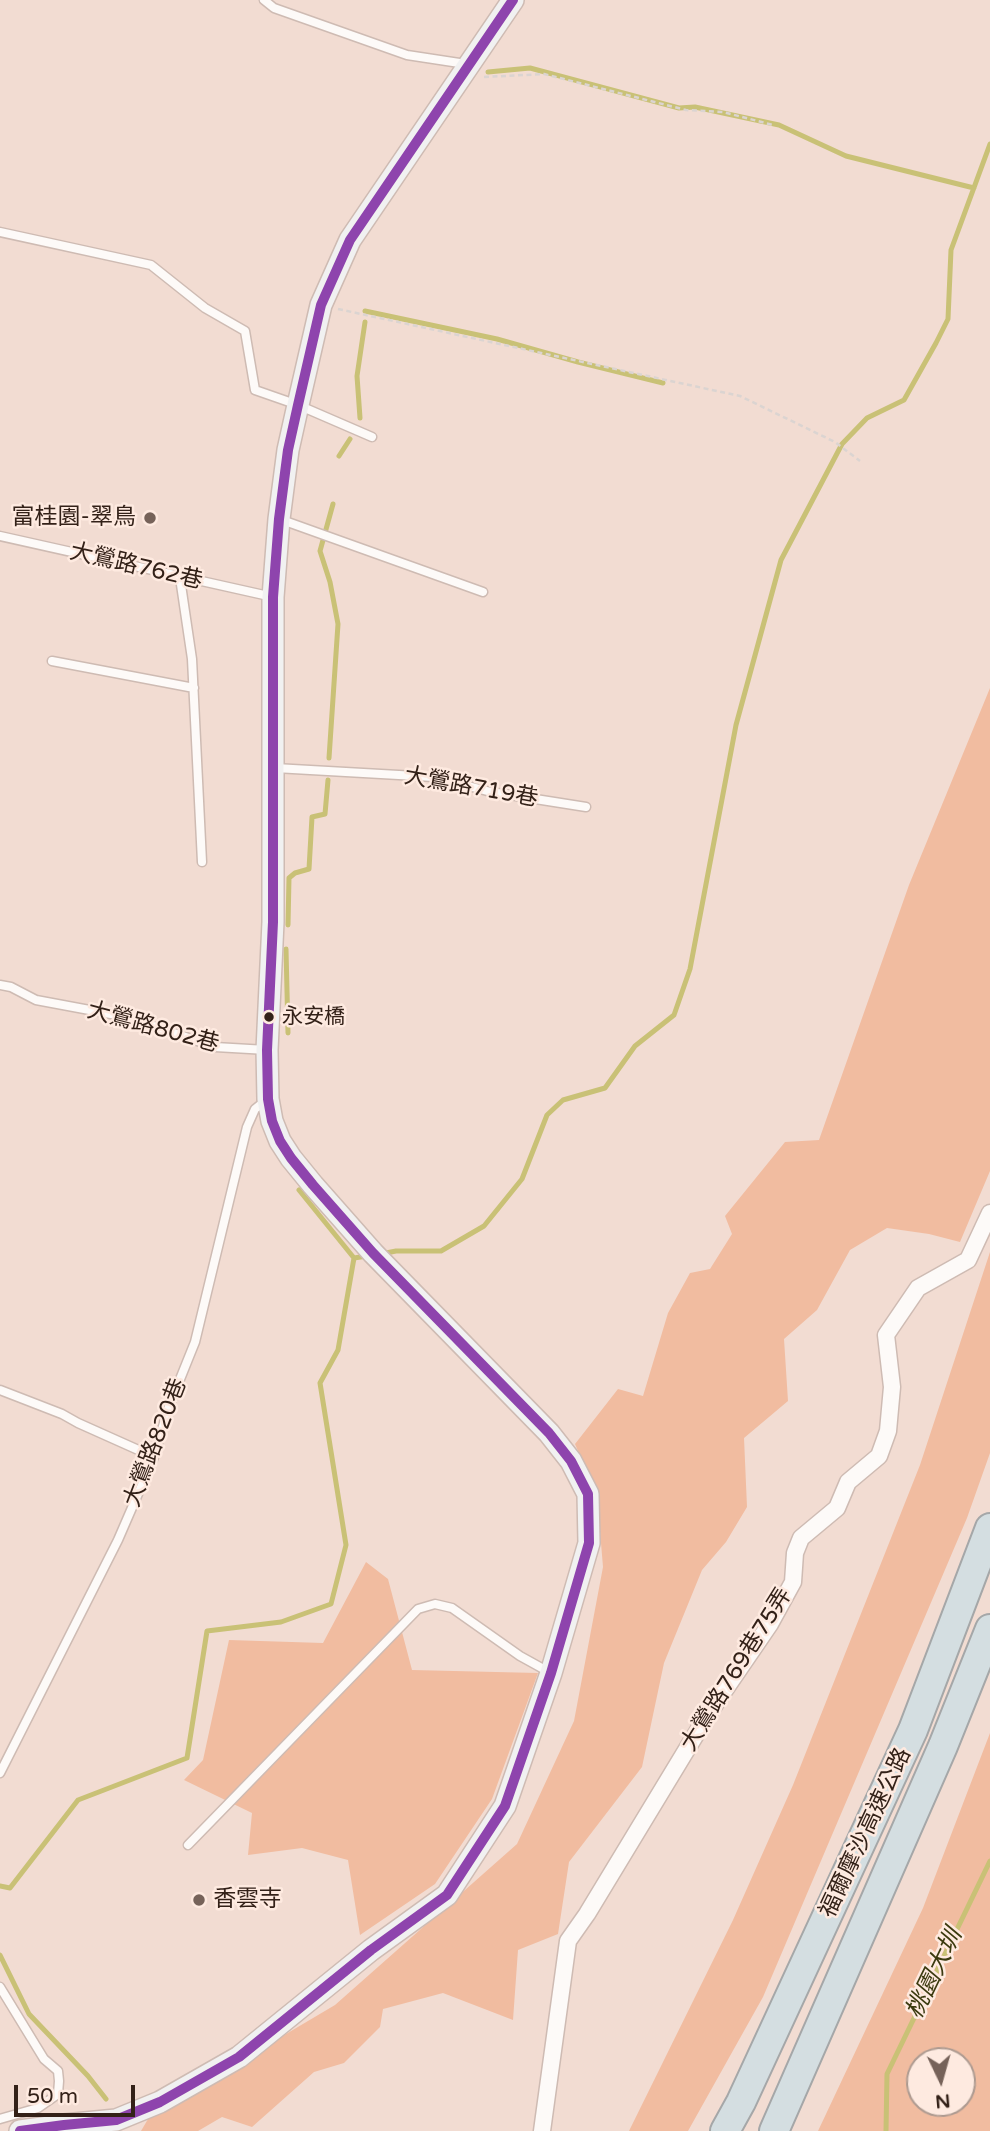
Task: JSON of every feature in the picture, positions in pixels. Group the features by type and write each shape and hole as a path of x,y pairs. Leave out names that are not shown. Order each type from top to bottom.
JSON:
{"highway":[{"name":"福爾摩沙高速公路","path":"725,2131 741,2102 913,1730 990,1528"},
{"name":"福爾摩沙高速公路","path":"774,2131 943,1746 990,1629"}],"street":[{"path":"20,2131 64,2124 117,2126 239,2057 371,1950 447,1895 505,1806 551,1673 589,1543 588,1494 571,1461 549,1433 373,1253 291,1158 272,1121 268,1099 267,1050 273,922 273,597 279,519 288,450 298,405 321,305 350,240 513,0"},
{"name":"大鶯路769巷75弄","path":"542,2131 568,1941 707,1716 770,1624 793,1582 795,1553 801,1538 837,1508 848,1482 878,1456 888,1431 892,1387 886,1335 918,1288 968,1260 990,1213"}],"lane":[{"path":"264,0 274,8 407,55 467,69"},
{"path":"0,232 151,265 205,308 245,331 255,390 298,405 372,437"},
{"path":"279,519 483,592"},
{"name":"大鶯路762巷","path":"0,536 273,597"},
{"path":"180,578 192,659 202,862"},
{"path":"52,661 194,688"},
{"name":"大鶯路719巷","path":"272,767 434,777 491,792 586,807"},
{"name":"大鶯路802巷","path":"0,985 11,987 36,1000 127,1017 215,1047 267,1050"},
{"name":"大鶯路820巷","path":"0,1773 118,1540 154,1457 168,1409 195,1342 247,1127 254,1109 268,1099"},
{"path":"0,1390 62,1414 154,1457"},
{"path":"188,1845 418,1609 435,1604 452,1608 520,1656 551,1673"},
{"path":"0,1987 44,2059 58,2071 59,2081 58,2094 37,2108 0,2119"}],"path":[{"path":"467,69 485,77 544,74 686,110 723,112 773,125"},
{"path":"321,305 740,396 837,443 860,461"}],"shaded area":[{"path":"990,688 990,1171 960,1242 887,1228 850,1250 817,1310 784,1339 788,1401 744,1438 747,1507 726,1542 702,1570 664,1663 642,1767 569,1862 558,1934 518,1950 513,2020 443,1993 383,2009 380,2027 344,2063 314,2072 252,2127 222,2117 198,2131 141,2131 151,2114 335,2005 517,1844 574,1721 603,1567 597,1495 575,1444 618,1389 643,1396 668,1313 690,1273 710,1269 732,1234 725,1216 785,1142 819,1140 909,885"},
{"path":"990,1252 990,1453 967,1518 763,1997 688,2131 629,2131 733,1920 793,1785 920,1465"},
{"path":"366,1562 388,1579 412,1670 538,1673 492,1799 435,1884 360,1935 348,1860 302,1848 248,1855 252,1813 184,1780 203,1760 229,1640 323,1643"},
{"path":"990,1733 990,2131 818,2131 923,1908"}],"waterway":[{"path":"488,72 530,68 679,108 695,107 779,125 846,156 974,188"},
{"path":"381,1254 396,1251 441,1251 484,1226 522,1179 547,1115 563,1100 605,1088 635,1046 674,1015 690,969 736,725 781,560 842,444 867,418 904,400 936,343 948,319 951,250 990,144"},
{"path":"365,311 497,339 663,383"},
{"path":"360,418 357,376 365,322"},
{"path":"339,456 350,439"},
{"path":"329,758 338,624 330,582 320,551 333,504"},
{"path":"288,925 289,878 309,869 312,817 325,814 328,780"},
{"path":"286,949 288,1033"},
{"path":"299,1190 354,1258"},
{"path":"0,1886 10,1888 78,1800 187,1758 207,1631 281,1622 331,1604 346,1545 320,1383 338,1350 354,1258 367,1256"},
{"name":"桃園大圳","path":"886,2131 887,2074 990,1861"},
{"path":"0,1955 29,2014 88,2076 106,2099"}],"transit line":[{"path":"20,2131 116,2120 160,2102 239,2057 371,1950 447,1895 505,1806 551,1673 589,1543 588,1494 571,1461 549,1433 373,1253 313,1185 280,1141 272,1121 268,1099 267,1050 273,922 273,597 279,519 288,450 298,405 321,305 350,240 513,0"}],"place":[{"name":"富桂園-翠鳥","path":"150,518"},
{"name":"永安橋","path":"269,1017"},
{"name":"香雲寺","path":"199,1900"}]}
